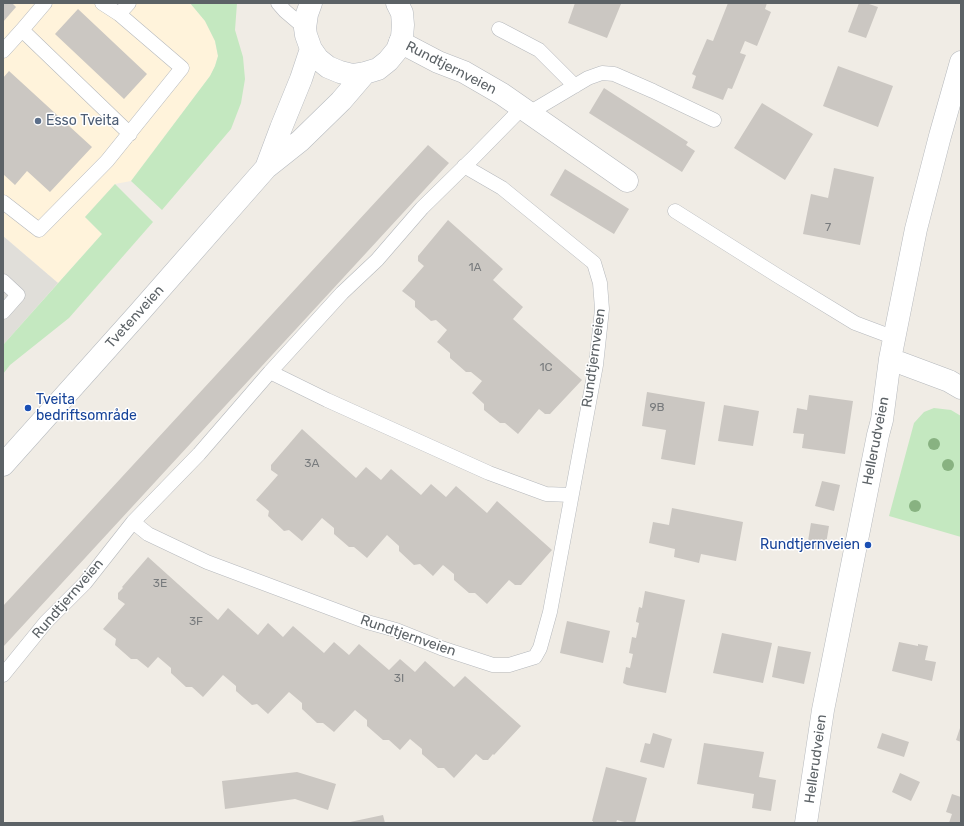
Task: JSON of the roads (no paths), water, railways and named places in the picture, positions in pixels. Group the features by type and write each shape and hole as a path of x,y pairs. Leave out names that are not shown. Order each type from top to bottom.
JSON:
{"street":[{"name":"Tvetenveien","path":"311,3 307,14 305,28 311,49 318,59 328,67 352,75 378,69 388,61 397,50 403,26 401,6"},
{"name":"Rundtjernveien","path":"400,42 438,62 464,72 502,94 627,181"},
{"name":"Tvetenveien","path":"266,168 301,79 311,49"},
{"name":"Hellerudveien","path":"806,823 823,710 882,420 890,359 916,229 961,62"},
{"name":"Tvetenveien","path":"3,465 266,168 300,140 341,101 365,73"},
{"path":"890,359 948,381 961,388"}],"lane":[{"path":"3,51 45,3"},
{"path":"3,202 39,230 107,161 182,68 119,14 102,3"},
{"path":"119,14 129,3"},
{"path":"278,3 305,28"},
{"path":"499,29 539,50 576,86"},
{"path":"22,30 130,134"},
{"path":"525,110 576,86 588,78 602,73 614,74 714,120"},
{"name":"Rundtjernveien","path":"3,674 46,622 85,583 133,522 198,454 342,293 377,260 422,208 464,166 525,110"},
{"name":"Rundtjernveien","path":"133,522 148,534 214,564 367,622 396,630 441,648 493,665 509,665 535,657 540,648 550,612 596,365 602,309 600,283 594,263 502,188 464,166"},
{"path":"675,211 855,323 895,338"},
{"path":"3,281 18,295 3,312"},
{"path":"270,372 327,400 489,473 546,494 571,496"}],"place":[{"name":"Esso Tveita","path":"38,121"},
{"name":"Tveita bedriftsområde","path":"28,408"},
{"name":"Rundtjernveien","path":"868,545"}]}
